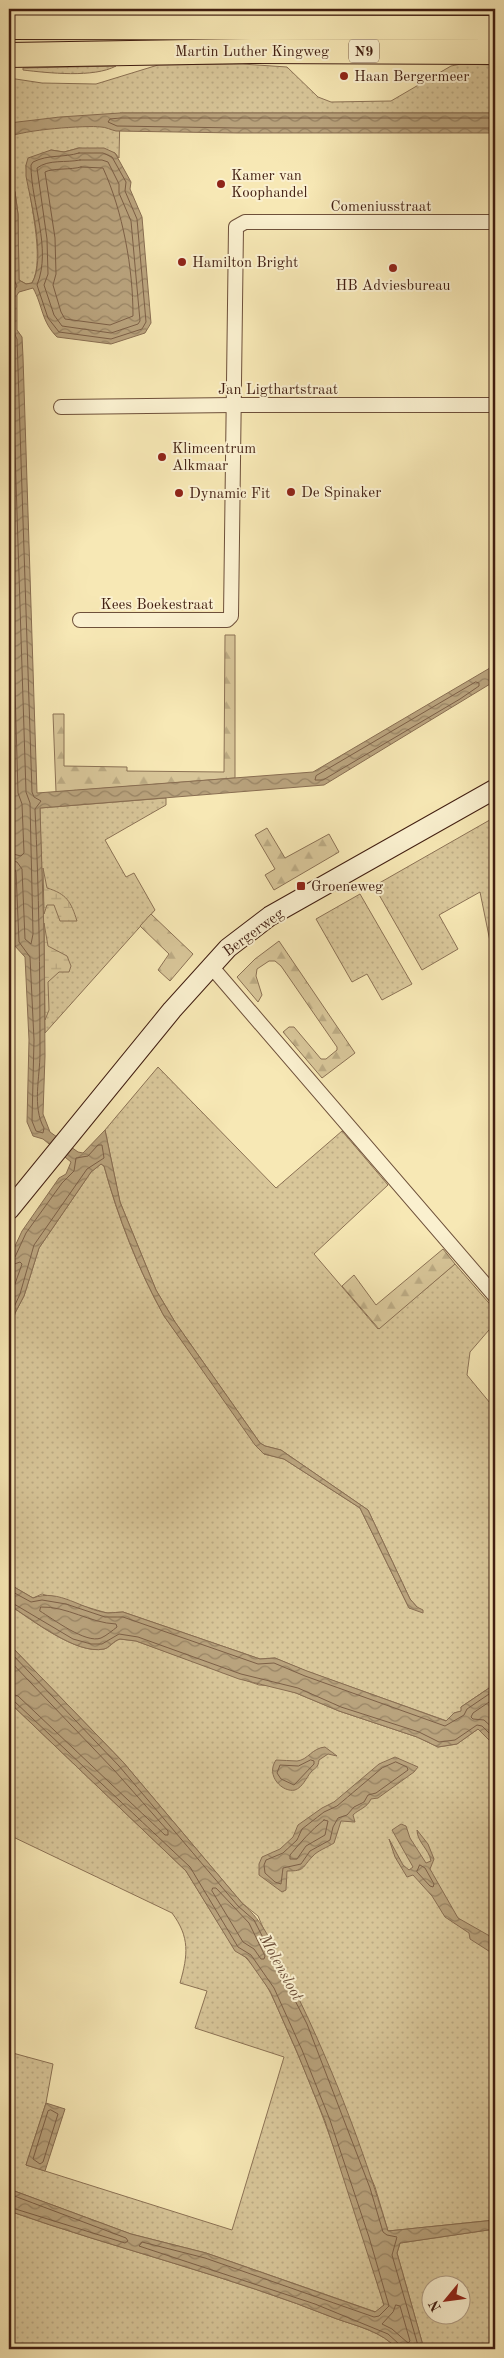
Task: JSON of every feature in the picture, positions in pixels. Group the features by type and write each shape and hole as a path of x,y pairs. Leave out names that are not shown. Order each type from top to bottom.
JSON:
{"highway":[{"name":"Martin Luther Kingweg","path":"9,28 495,28"},
{"name":"Martin Luther Kingweg","path":"9,55 252,51 486,52"},
{"name":"N9","path":"252,51 294,63"},
{"name":"N9","path":"435,66 486,52"}],"main road":[{"name":"Bergerweg","path":"9,1210 61,1146 221,978 228,948 260,923 495,789"}],"street":[{"name":"Comeniusstraat","path":"234,405 236,231 240,223 495,222"},
{"name":"Kees Boekestraat","path":"80,620 227,620 231,616 234,405"},
{"name":"Jan Ligthartstraat","path":"61,407 495,405"},
{"path":"221,978 495,1296"}],"green space":[{"path":"9,9 495,9 495,21 87,16 9,12"},
{"path":"242,64 287,67 318,97 331,102 391,101 451,66 461,64 495,65 495,113 120,113 119,158 115,153 79,148 64,152 51,150 26,165 37,243 37,259 36,272 32,283 26,284 19,280 18,214 15,192 11,184 9,150 9,78 42,83 96,84 158,65"},
{"path":"116,66 107,70 83,73 23,70 23,68"},
{"path":"225,635 235,635 235,778 56,792 53,714 64,714 64,766 127,767 127,771 224,772"},
{"path":"9,798 14,945 9,943"},
{"path":"166,798 166,805 105,840 126,877 134,873 155,910 45,1033 40,808"},
{"path":"495,817 495,966 480,892 439,915 458,949 422,970 374,886"},
{"path":"267,828 285,858 329,834 339,852 274,890 265,875 275,869 255,835"},
{"path":"43,868 47,888 64,896 73,909 77,921 60,921 54,905 47,905 44,914"},
{"path":"360,894 412,984 382,1000 367,974 352,982 316,919"},
{"path":"151,914 193,954 170,981 158,970 169,954 140,926"},
{"path":"44,923 48,946 67,956 71,966 69,972 59,972 48,982 49,1010 45,1020"},
{"path":"279,941 355,1053 322,1078 283,1032 289,1027 294,1027 321,1059 326,1059 337,1050 337,1047 281,966 275,961 269,961 257,969 256,976 262,995 258,1002 237,977 255,959"},
{"path":"158,1067 276,1188 342,1131 388,1185 314,1254 378,1329 455,1264 495,1310 495,1323 470,1352 467,1375 495,1409 495,1684 461,1707 462,1711 454,1713 447,1721 306,1671 275,1658 260,1659 123,1612 107,1613 42,1594 33,1598 9,1584 9,1338 15,1313 24,1296 39,1248 91,1172 101,1164 104,1166 130,1243 164,1316 264,1454 284,1459 360,1508 409,1608 417,1607 410,1599 368,1510 281,1450 260,1443 175,1322 156,1290 120,1202 105,1130"},
{"path":"443,1249 455,1264 379,1329 342,1286 354,1275 376,1305"},
{"path":"9,1605 54,1635 80,1647 104,1649 120,1639 136,1641 259,1685 274,1686 296,1693 339,1711 417,1737 438,1747 457,1744 478,1729 495,1746 495,2220 388,2231 375,2187 258,1916 242,1903 123,1762 9,1644"},
{"path":"9,1702 186,1871 235,1950 246,1958 266,1984 316,2099 340,2167 384,2305 376,2312 206,2253 131,2234 9,2189 9,2052 53,2064 46,2103 26,2165 232,2230 284,2057 195,2028 207,1991 180,1983 185,1964 186,1946 182,1930 172,1913 9,1835"},
{"path":"9,2211 256,2289 369,2330 385,2338 397,2349 9,2349"},
{"path":"495,2229 495,2349 424,2349 397,2253 400,2243"}],"water":[{"path":"120,113 495,113 495,133 237,133 116,131 105,127 69,127 16,134 9,137 9,123"},
{"path":"79,148 104,148 115,153 131,182 130,189 142,217 151,323 145,333 111,344 57,337 45,319 33,288 19,292 17,295 17,330 22,337 23,357 37,793 313,772 495,665 495,681 324,785 40,808 44,934 45,1056 43,1114 50,1132 78,1152 83,1153 105,1130 120,1202 156,1290 175,1322 260,1443 281,1450 368,1510 410,1599 417,1607 423,1610 423,1613 409,1608 360,1508 284,1459 264,1454 255,1445 164,1316 137,1261 122,1223 104,1166 101,1164 91,1172 39,1248 24,1296 15,1313 9,1338 9,1259 22,1231 59,1178 66,1174 71,1162 43,1139 33,1136 27,1122 29,1040 25,957 14,945 9,798 9,150 11,184 15,192 18,214 19,280 26,284 32,283 38,260 34,216 26,176 28,158 51,150 64,152"},
{"path":"9,1584 33,1598 52,1596 98,1611 108,1613 123,1612 260,1659 275,1658 446,1721 454,1713 461,1711 461,1707 495,1684 495,1720 493,1722 495,1746 478,1729 457,1744 438,1747 417,1737 339,1711 296,1693 239,1679 136,1641 120,1639 104,1649 81,1647 42,1627 9,1605"},
{"name":"Molensloot","path":"9,1644 123,1762 263,1927 330,2067 367,2165 388,2231 495,2220 495,2229 400,2243 397,2253 424,2349 397,2349 385,2338 369,2330 256,2289 9,2211 9,2189 131,2234 206,2253 375,2312 384,2305 325,2121 270,1991 247,1958 235,1951 186,1871 9,1702"},
{"path":"325,1747 337,1756 328,1754 319,1760 317,1766 298,1789 285,1789 277,1782 273,1772 276,1760 301,1760 317,1749"},
{"path":"395,1757 418,1767 414,1772 378,1798 371,1799 353,1815 355,1822 341,1821 334,1843 315,1854 303,1868 287,1871 286,1890 282,1892 259,1875 259,1864 262,1857 280,1849 293,1837 298,1825 334,1802 379,1764"},
{"path":"401,1824 406,1826 410,1838 426,1863 431,1861 430,1857 419,1838 417,1830 428,1844 434,1859 430,1869 458,1918 495,1939 495,1955 470,1939 469,1933 445,1917 432,1896 413,1875 407,1877 395,1857 389,1839 403,1865 409,1870 413,1867 392,1830"},
{"path":"46,2103 65,2109 45,2171 26,2165"}],"place":[{"name":"Haan Bergermeer","path":"344,76"},
{"name":"Kamer van Koophandel","path":"221,184"},
{"name":"Hamilton Bright","path":"182,262"},
{"name":"HB Adviesbureau","path":"393,268"},
{"name":"Klimcentrum Alkmaar","path":"162,457"},
{"name":"De Spinaker","path":"291,492"},
{"name":"Dynamic Fit","path":"179,493"},
{"name":"Groeneweg","path":"301,886"}]}
